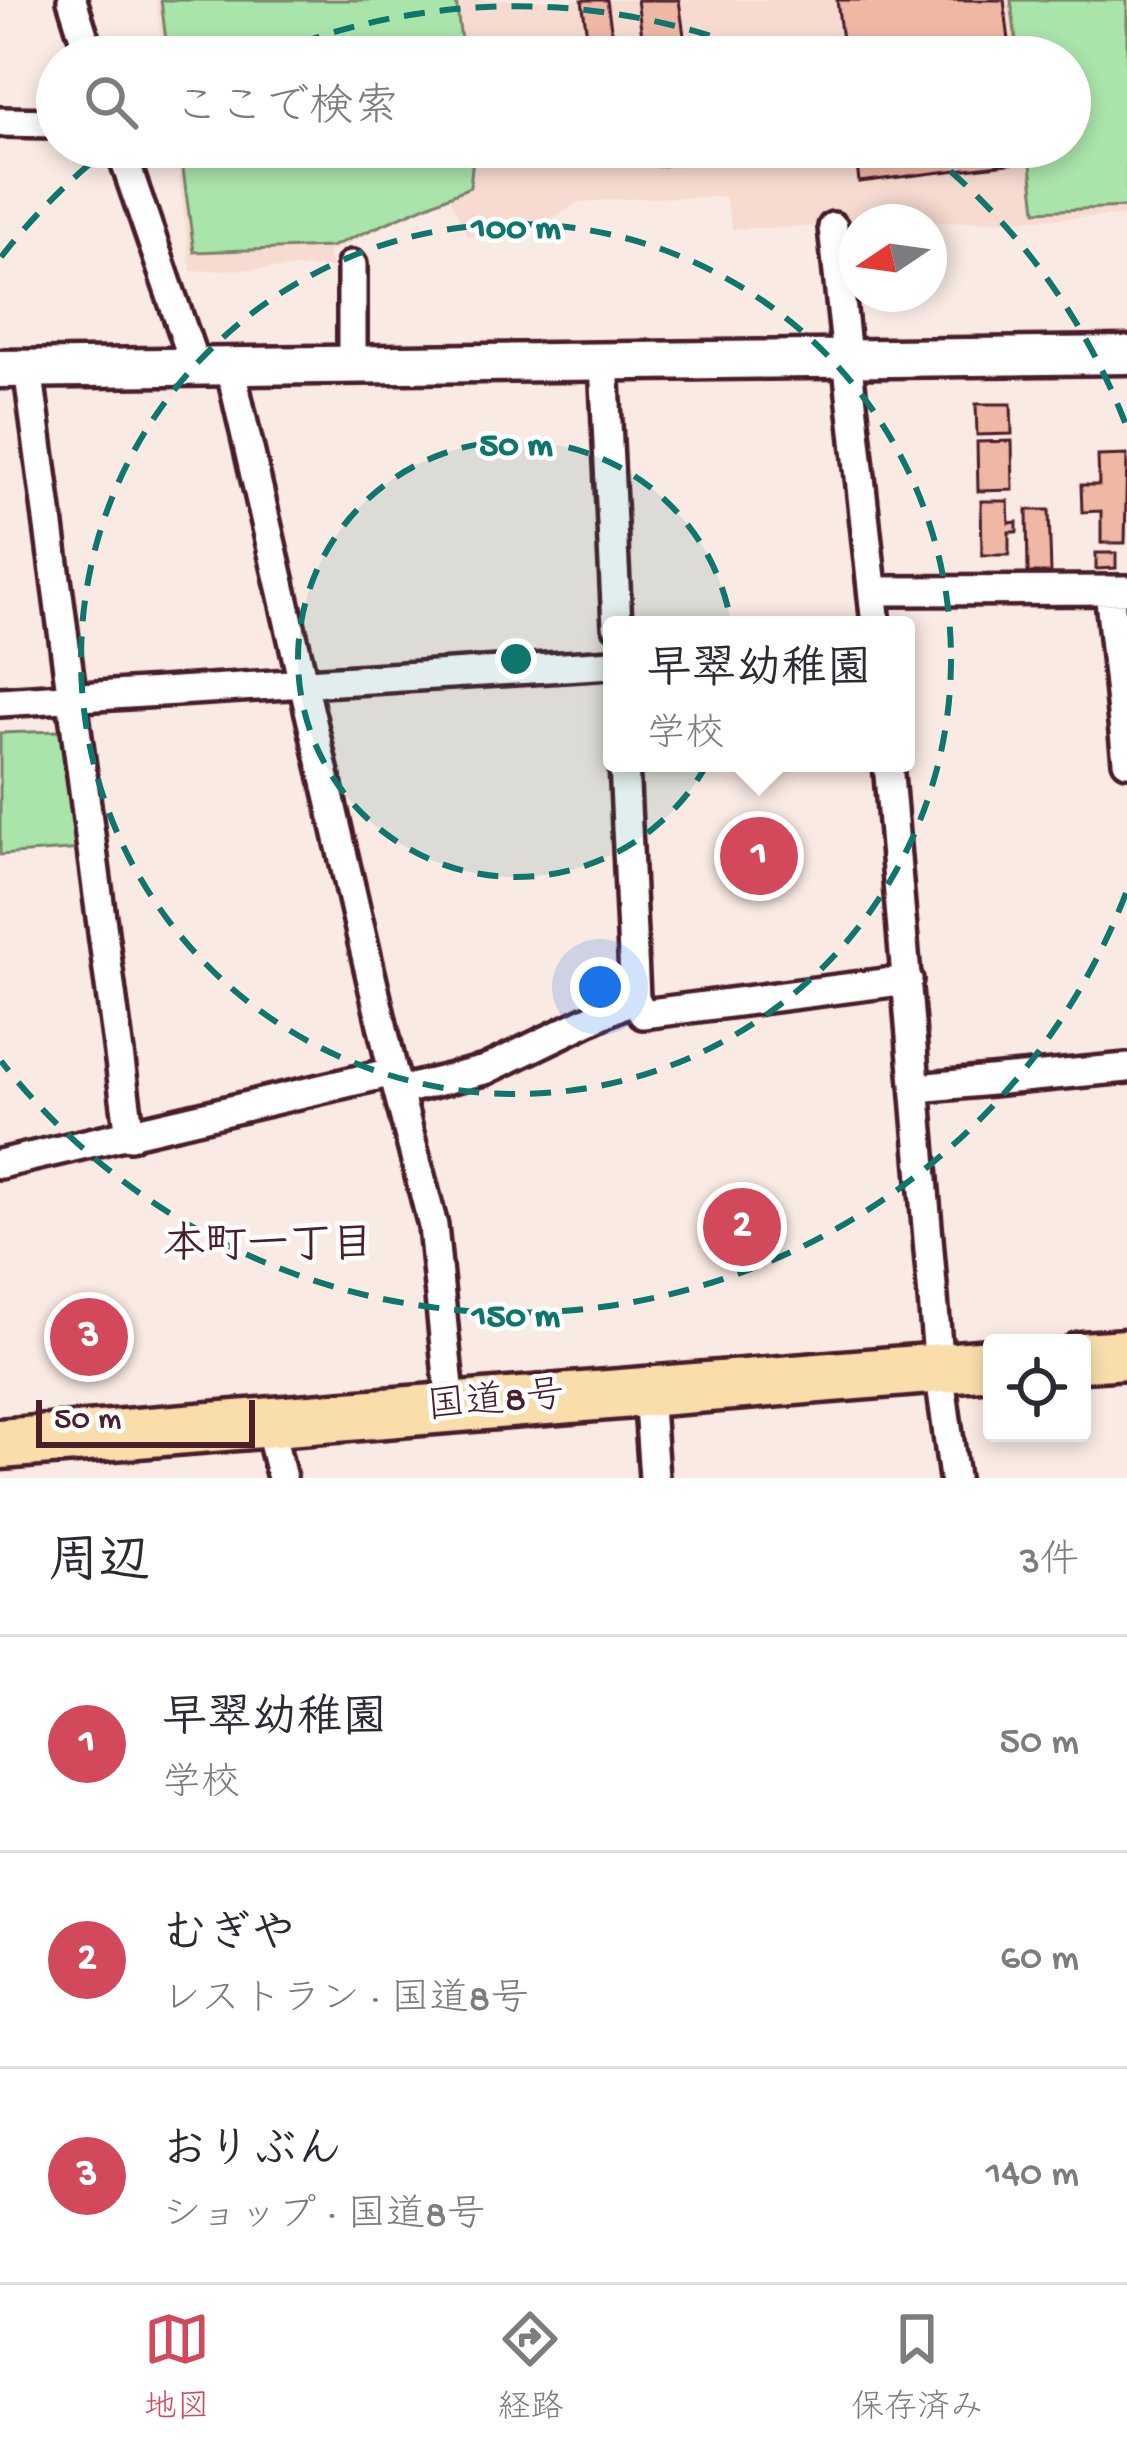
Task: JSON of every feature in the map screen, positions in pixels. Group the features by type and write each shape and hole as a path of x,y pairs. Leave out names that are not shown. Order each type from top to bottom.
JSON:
{"highway":[{"path":"1091,1356 1127,1354"},
{"name":"国道8号","path":"0,1444 983,1365"}],"street":[{"path":"72,0 83,36"},
{"path":"0,122 36,123"},
{"path":"129,168 213,368 305,683 433,1226 451,1407"},
{"path":"833,227 875,616"},
{"path":"352,265 352,364"},
{"path":"130,1136 74,698 14,369 1127,355"},
{"path":"604,362 617,616"},
{"path":"873,591 1118,590 1127,761"},
{"path":"0,703 603,665"},
{"path":"624,772 635,998 644,1014 908,980"},
{"path":"889,772 939,1369 954,1478"},
{"path":"0,1164 396,1082 485,1070 635,998"},
{"path":"918,1088 1127,1068"},
{"path":"648,1391 654,1478"},
{"path":"268,1422 281,1478"}],"shaded area":[{"path":"156,0 1127,0 1127,216 947,222 947,204 839,204 839,225 732,229 725,197 644,198 579,202 550,220 468,237 449,196 328,253 332,267 191,271 178,168 1091,168 1091,36 160,36"}],"green space":[{"path":"161,0 456,0 460,36 165,36"},
{"path":"1011,0 1127,0 1127,207 1036,211 1031,168 1091,168 1091,36 1015,36"},
{"path":"183,168 472,168 470,187 331,247 194,252"},
{"path":"58,731 66,740 82,849 0,855 0,733"}],"building":[{"path":"582,0 607,0 612,36 587,36"},
{"path":"637,0 679,0 684,36 642,36"},
{"path":"837,0 1004,0 1008,36 841,36"},
{"path":"857,168 974,168 859,182"},
{"path":"976,404 1011,404 1012,434 977,435"},
{"path":"1012,441 1013,490 978,491 977,442"},
{"path":"1127,455 1125,543 1101,543 1101,511 1082,512 1081,485 1099,485 1098,456"},
{"path":"981,501 1008,501 1009,523 1017,522 1017,532 1009,532 1009,555 982,555"},
{"path":"1027,510 1049,510 1051,573 1028,573"},
{"path":"1096,553 1116,553 1116,568 1096,569"}],"place":[{"name":"早翠幼稚園","path":"759,856"},
{"name":"むぎや","path":"742,1227"},
{"name":"おりぶん","path":"89,1337"}],"district":[{"name":"本町一丁目","path":"268,1248"}]}
